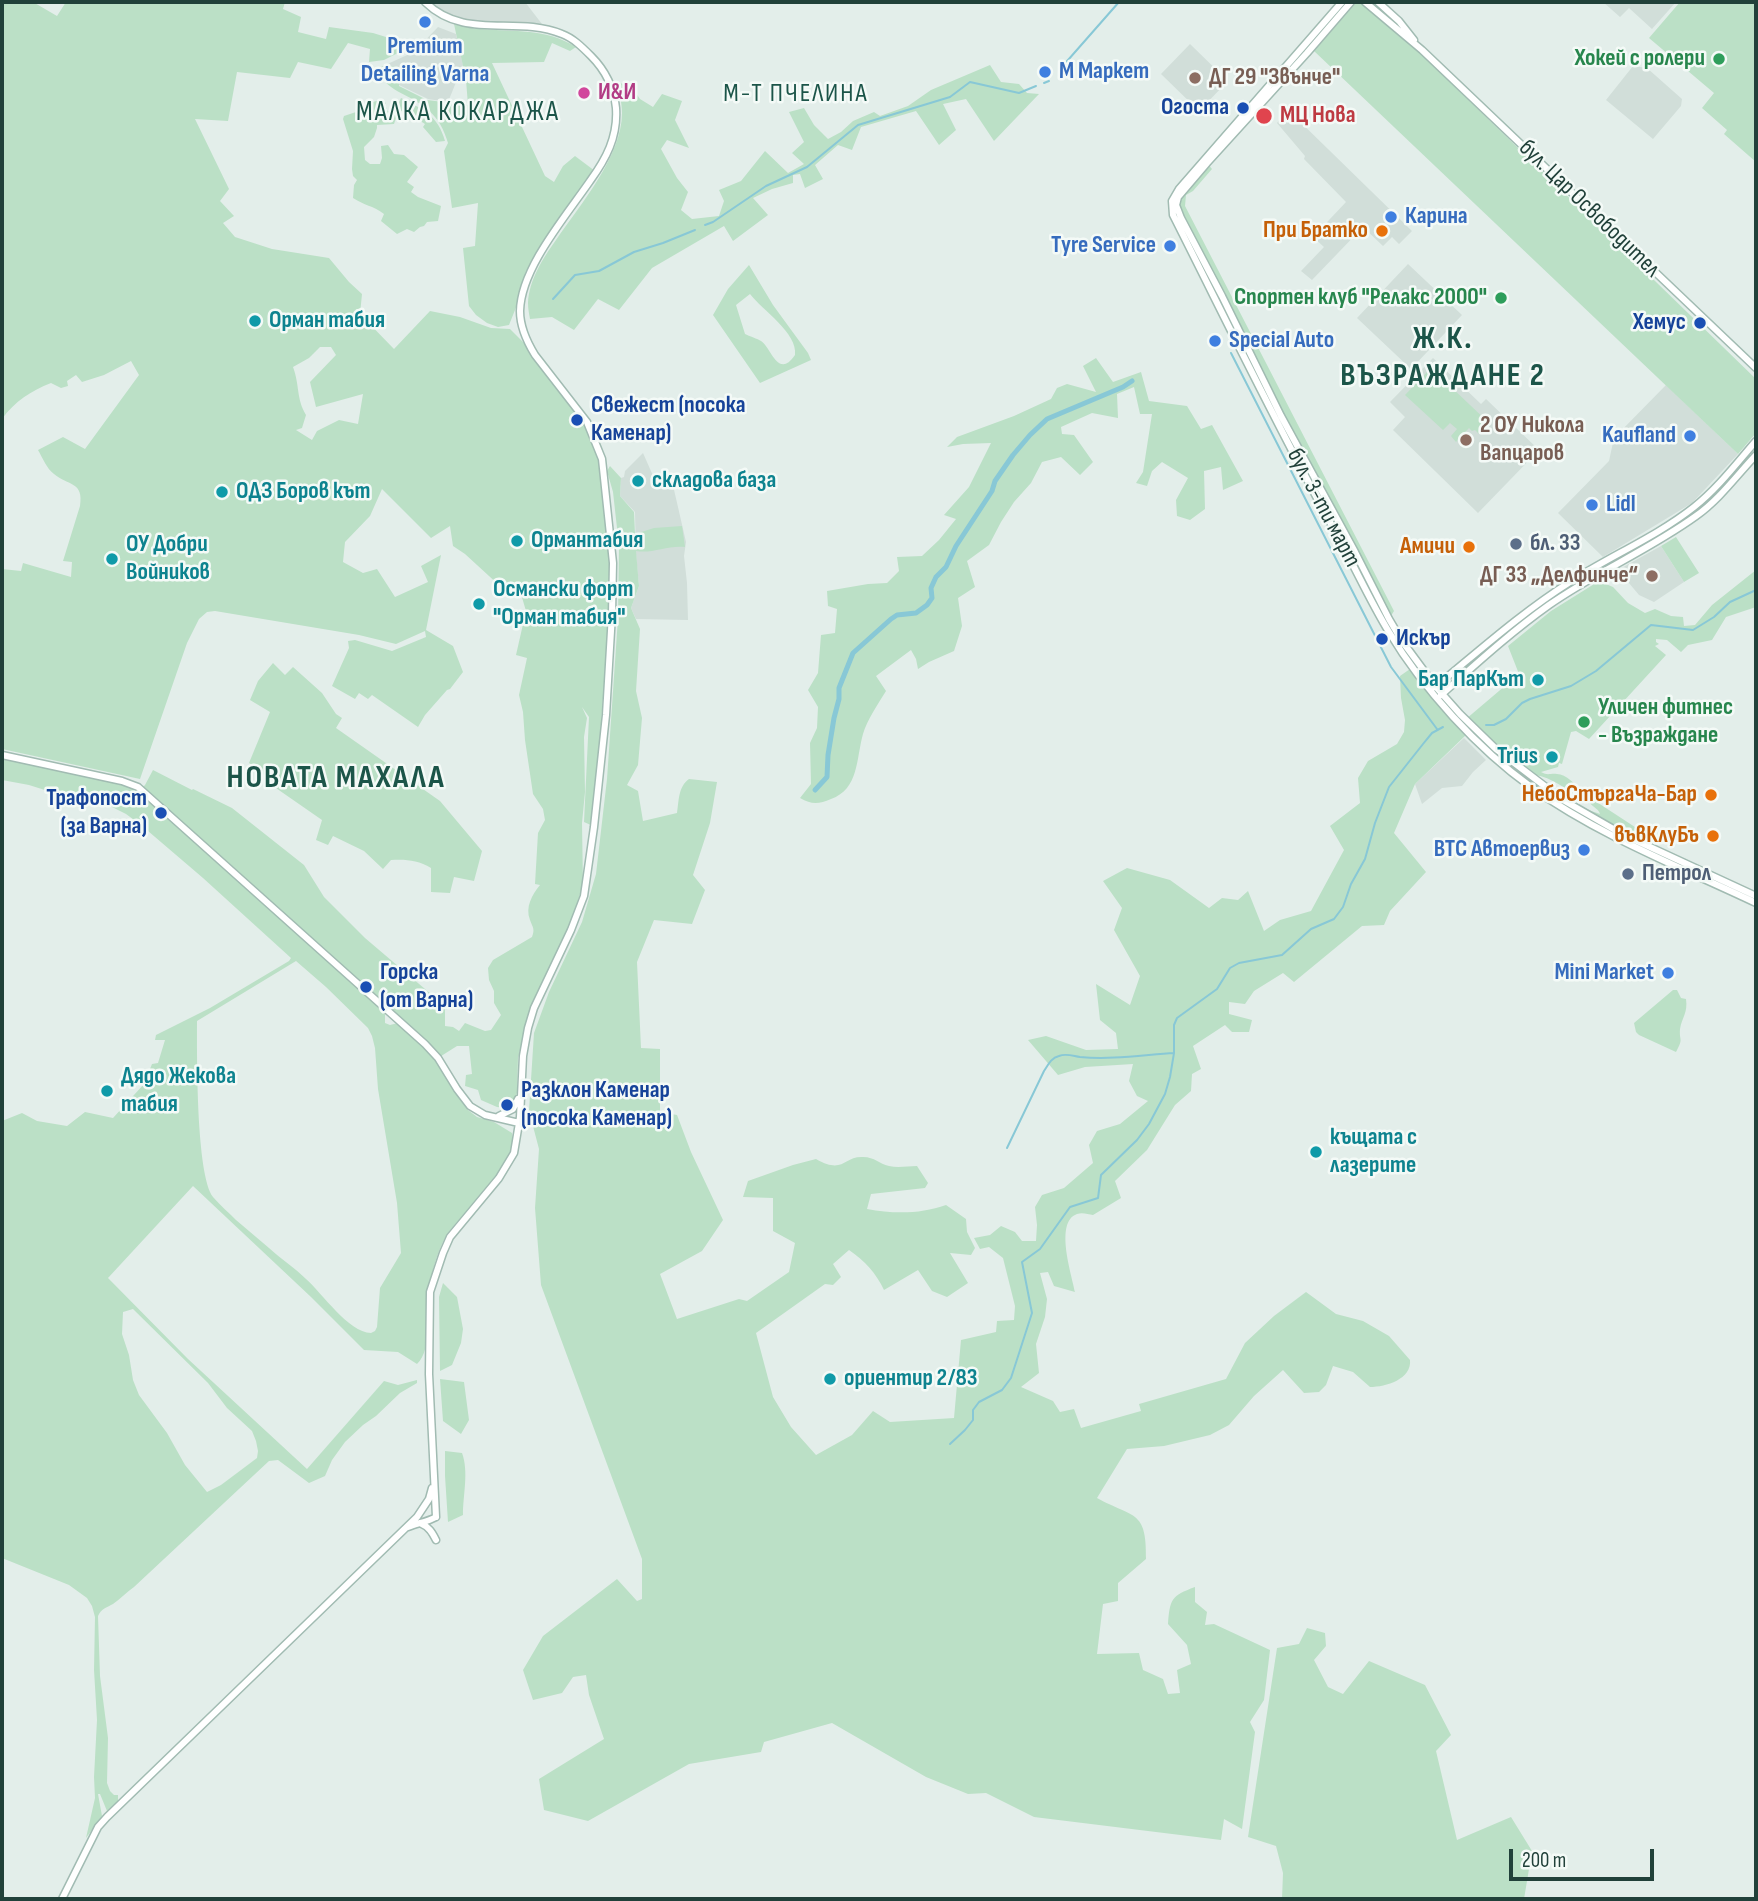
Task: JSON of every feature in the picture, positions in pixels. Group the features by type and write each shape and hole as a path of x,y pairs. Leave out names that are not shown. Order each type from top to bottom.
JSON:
{"street":[{"path":"62,1899 98,1827 107,1817 402,1530 424,1515 436,1517 429,1374 430,1292 450,1237 499,1178 514,1153 528,1028 539,997 579,911 586,882 606,715 612,588 610,532 602,459 587,422 529,345 520,313 526,278 609,153 615,129 614,93 596,62 577,42 563,34 545,28 474,25 456,21 425,2"},
{"name":"бул. 3-ти март","path":"1341,2 1187,178 1173,197 1172,211 1270,410 1389,632 1433,689 1494,755 1530,786 1557,804 1632,846 1756,903"},
{"name":"бул. 3-ти март","path":"1351,2 1199,172 1178,197 1176,205 1280,416 1389,619 1433,689"},
{"name":"бул. Цар Освободител","path":"1365,2 1422,50 1756,368"},
{"name":"бул. Цар Освободител","path":"1378,2 1399,21 1422,50"},
{"path":"1433,689 1503,629 1572,580 1690,510 1703,500 1756,441"},
{"path":"1440,696 1550,604 1697,515 1756,454"},
{"name":"бул. 3-ти март","path":"1440,696 1496,749 1563,800 1622,834 1756,896"},
{"path":"2,755 122,781 138,788 425,1044 438,1058 470,1106 477,1111 519,1123"},
{"path":"493,1116 501,1116 513,1110 521,1094"},
{"path":"493,1116 508,1123 518,1134"},
{"path":"417,1520 429,1499 434,1483"},
{"path":"417,1520 432,1532 436,1540"}],"shaded area":[{"path":"428,2 525,2 542,24 469,21 440,11"},
{"path":"1603,2 1676,2 1652,29 1629,8 1620,17"},
{"path":"438,27 456,34 463,65 448,102 428,99 399,85 399,67 383,66 414,52"},
{"name":"ДГ 29 \"Звънче\"","path":"1190,44 1228,81 1199,111 1161,74"},
{"path":"1633,66 1647,68 1682,99 1681,106 1653,139 1606,100"},
{"path":"1287,109 1412,231 1399,244 1392,237 1383,246 1363,227 1312,280 1301,271 1324,247 1313,237 1346,202 1304,159 1305,156 1277,123"},
{"path":"1408,264 1462,315 1411,369 1357,318"},
{"name":"2 ОУ Никола Вапцаров","path":"1433,358 1481,404 1486,399 1539,450 1478,513 1393,430 1405,417 1390,402"},
{"path":"1666,385 1738,454 1692,503 1603,557 1558,513 1609,461 1614,438"},
{"path":"643,453 658,487 672,481 686,542 684,556 688,620 636,619 631,608 639,586 635,512 620,496 621,478"},
{"name":"ДГ 33 „Делфинче“","path":"1661,546 1684,582 1654,602 1639,595 1618,570"},
{"path":"1464,738 1486,760 1462,786 1442,788 1422,804 1415,784"}],"green space":[{"path":"2,2 33,2 57,16 66,2 285,2 283,9 301,17 298,32 326,39 329,27 373,33 386,37 400,52 384,60 369,62 370,49 348,43 331,69 298,62 290,78 237,72 228,121 195,119 229,189 220,201 234,216 223,223 235,237 272,249 329,258 362,294 360,314 394,349 430,311 460,317 491,328 510,329 526,345 587,428 599,460 609,535 610,608 593,826 584,822 589,717 582,707 587,718 584,737 583,885 571,922 532,1006 518,1058 517,1093 513,1103 505,1108 481,1100 478,1090 465,1086 466,1075 472,1074 469,1046 457,1046 438,1058 150,799 160,809 158,813 161,816 164,813 184,830 385,1013 385,1023 398,1023 439,1062 468,1110 512,1133 512,1147 498,1175 452,1228 442,1244 432,1276 426,1348 417,1364 398,1352 364,1350 193,1186 108,1278 188,1359 307,1469 384,1381 398,1385 417,1380 417,1383 400,1393 345,1442 325,1476 309,1483 278,1460 269,1461 134,1587 100,1613 100,1676 108,1738 107,1783 110,1791 118,1795 118,1801 107,1811 98,1794 102,1816 86,1838 95,1798 97,1720 95,1617 92,1606 87,1598 69,1585 2,1558 2,1121 22,1113 37,1121 67,1126 85,1112 113,1118 144,1084 152,1064 158,1063 165,1040 155,1040 156,1035 210,1008 291,958 203,878 126,814 94,801 67,797 2,780 2,759 125,785 147,796 140,790 153,770 232,808 304,865 324,897 365,938 445,1006 445,1026 459,1031 465,1023 485,1031 491,1030 501,1015 494,1003 488,968 493,960 532,937 533,928 528,910 540,885 535,884 538,833 545,820 543,809 533,794 519,695 527,658 516,655 526,611 521,594 513,598 453,546 450,526 431,538 382,489 370,516 345,542 343,562 363,573 377,569 395,597 428,582 421,566 441,555 426,630 453,646 463,672 425,715 418,727 372,695 368,699 359,693 355,699 332,686 349,648 348,641 355,640 392,651 426,637 425,631 396,644 359,635 215,611 207,612 199,619 187,643 140,779 2,749 2,569 21,571 23,563 71,577 72,562 63,561 81,498 74,485 51,472 38,450 63,437 85,449 139,375 131,361 104,375 82,382 76,375 67,381 68,386 61,388 51,383 24,397 2,419","holes":["320,347 331,347 336,355 310,382 316,407 363,394 358,424 339,420 317,431 312,440 296,430 302,428 306,415 293,367 309,358","296,961 368,1028 375,1048 378,1089 397,1203 401,1253 380,1288 375,1331 362,1331 345,1319 302,1275 236,1220 213,1197 207,1184 200,1140 197,1021","133,1309 252,1431 258,1451 257,1458 221,1485 207,1492 185,1465 167,1433 139,1395 122,1334 123,1312"]},
{"path":"1680,2 1756,2 1756,162 1724,134 1727,130 1702,108 1714,93 1649,38"},
{"path":"1362,3 1416,49 1756,379 1756,433 1738,454 1314,51 1355,4"},
{"path":"454,24 541,34 576,47 570,51 552,43 544,62 492,63 545,176 554,182 563,166 575,156 595,171 526,271 509,325 498,327 487,323 469,306 463,248 475,246 478,203 452,208 444,151 448,143 441,125 432,113 394,89 376,70 383,66 399,67 399,86 427,100 468,105 466,80"},
{"path":"990,65 1001,82 1019,84 1027,93 1039,94 994,141 966,99 943,104 956,130 939,145 916,111 861,127 852,150 838,145 815,165 823,179 805,188 800,174 793,175 793,183 753,198 768,215 733,241 724,226 652,268 619,310 598,299 574,330 552,317 530,319 529,294 538,270 598,180 615,146 622,113 616,82 631,86 640,99 653,107 662,94 682,101 675,120 689,148 667,140 661,149 688,192 681,210 692,219 719,216 724,201 719,190 741,181 765,151 788,173 804,164 792,153 804,142 789,112 804,108 814,125 828,139 853,121 874,112 880,116 908,106 931,90"},
{"path":"401,98 434,119 445,141 436,142 423,127 425,124 396,109"},
{"path":"380,100 386,103 386,110 397,115 394,124 377,125 374,137 364,147 365,160 370,164 380,164 381,146 388,145 394,154 404,155 418,167 407,182 414,187 411,192 441,206 438,221 427,222 414,232 407,229 397,234 381,221 384,214 353,198 357,180 353,176 353,151 343,119 344,116 356,112 359,122 363,119 363,113 371,109 369,103"},
{"path":"1207,163 1212,169 1193,191 1186,195 1185,206 1394,611 1389,619 1181,218 1177,201"},
{"path":"749,265 811,360 760,383 713,315 728,289","holes":["750,294 791,338 795,355 789,362 779,363 765,344 745,334 736,305"]},
{"path":"1096,358 1113,382 1141,372 1149,401 1187,406 1201,429 1212,425 1243,481 1223,490 1221,467 1204,471 1205,509 1190,520 1177,516 1176,500 1188,478 1162,462 1152,471 1147,486 1136,483 1143,472 1152,414 1140,414 1134,387 1117,394 1118,418 1092,413 1061,427 1062,434 1074,435 1093,462 1080,475 1061,457 1042,462 1031,483 1001,522 989,545 967,561 975,587 958,598 962,626 954,651 918,669 911,650 876,676 886,691 865,729 852,781 840,794 827,801 812,803 800,798 811,784 810,743 817,728 818,707 808,690 818,673 821,635 835,633 837,609 828,606 827,591 887,583 899,571 897,557 922,556 956,519 944,515 969,487 991,443 947,447 957,437 1051,399 1057,388 1067,384 1096,392 1083,366"},
{"path":"1431,368 1489,423 1479,434 1469,428 1456,442 1451,436 1457,429 1450,423 1443,430 1405,395"},
{"path":"610,466 621,478 620,496 634,512 635,534 654,528 682,526 685,547 636,551 639,586 631,608 640,629 636,691 642,718 638,765 627,785 638,791 643,821 677,813 681,790 689,779 717,782 710,823 693,875 705,890 692,924 654,920 637,962 641,1048 660,1049 660,1112 677,1115 723,1220 702,1251 660,1274 677,1319 739,1299 747,1301 789,1272 795,1243 773,1231 773,1198 743,1197 748,1181 816,1159 838,1165 856,1157 863,1157 892,1167 917,1166 928,1183 925,1188 871,1194 867,1209 907,1212 946,1205 966,1219 967,1232 975,1248 971,1255 950,1253 968,1283 947,1297 932,1291 918,1270 884,1290 870,1268 849,1250 833,1264 841,1277 833,1285 825,1284 756,1333 773,1397 791,1427 816,1455 852,1435 873,1411 890,1422 954,1418 961,1340 996,1332 997,1321 1014,1320 1015,1306 1003,1258 989,1247 980,1249 974,1238 990,1235 1001,1226 1015,1232 1022,1241 1036,1241 1035,1207 1042,1195 1064,1188 1093,1163 1089,1145 1097,1131 1120,1124 1148,1101 1137,1096 1129,1081 1133,1064 1085,1067 1058,1075 1028,1040 1046,1036 1086,1050 1118,1049 1116,1033 1100,1020 1096,984 1130,1005 1140,976 1114,930 1122,908 1103,881 1127,868 1170,880 1209,908 1222,898 1238,900 1248,891 1264,931 1280,920 1311,911 1344,850 1330,826 1360,803 1358,778 1368,761 1397,744 1404,732 1400,676 1410,669 1466,735 1415,784 1394,833 1426,872 1390,911 1384,925 1362,926 1294,982 1283,973 1254,991 1245,1004 1229,1002 1229,1014 1252,1020 1249,1032 1232,1032 1225,1025 1193,1046 1201,1069 1192,1074 1191,1091 1175,1105 1147,1150 1115,1181 1121,1198 1093,1215 1079,1213 1070,1219 1065,1238 1075,1292 1054,1286 1048,1272 1040,1273 1047,1299 1045,1317 1036,1344 1039,1373 1021,1387 1053,1401 1060,1412 1074,1409 1081,1428 1141,1411 1139,1404 1226,1379 1245,1343 1274,1316 1306,1292 1336,1314 1363,1321 1389,1336 1410,1360 1407,1372 1397,1381 1376,1387 1370,1387 1353,1372 1333,1366 1326,1385 1319,1392 1304,1393 1283,1370 1254,1396 1229,1425 1210,1435 1164,1446 1127,1449 1097,1498 1129,1513 1140,1523 1146,1543 1146,1559 1118,1583 1118,1601 1103,1604 1097,1654 1139,1653 1143,1670 1163,1679 1168,1694 1180,1693 1177,1670 1191,1664 1187,1645 1168,1624 1170,1609 1176,1596 1195,1587 1195,1602 1207,1612 1205,1625 1214,1624 1270,1650 1264,1700 1250,1722 1255,1732 1242,1829 1224,1819 1221,1840 1034,1817 986,1793 968,1794 926,1777 832,1723 764,1742 761,1752 689,1764 588,1821 544,1810 539,1779 604,1739 589,1695 586,1675 573,1677 562,1693 533,1700 523,1670 543,1636 617,1579 637,1601 642,1599 642,1559 541,1285 535,1208 539,1149 529,1111 534,1033 549,992 582,922 596,874 607,779 618,618 619,546 613,492 607,471"},
{"path":"1676,537 1699,573 1684,582 1661,546"},
{"path":"1756,570 1756,607 1726,617 1712,640 1688,645 1681,652 1667,640 1656,639 1659,644 1655,646 1666,655 1589,739 1576,731 1571,732 1562,764 1541,772 1560,774 1567,778 1581,790 1581,796 1547,778 1535,775 1566,798 1600,814 1588,801 1589,797 1638,829 1635,836 1610,825 1561,796 1512,759 1466,719 1519,674 1508,646 1551,611 1599,581 1613,587 1628,603 1645,613 1655,609 1671,616 1683,617 1684,626 1695,625 1712,605"},
{"path":"273,663 285,675 293,667 322,693 336,714 342,718 336,728 440,801 482,851 474,881 454,877 450,893 431,892 431,868 426,865 391,860 383,869 364,851 333,836 328,845 316,840 322,820 273,786 259,769 249,763 270,712 250,700 258,681"},
{"path":"1673,990 1677,990 1681,998 1686,999 1686,1011 1680,1029 1681,1042 1676,1052 1639,1035 1634,1023"},
{"path":"443,1283 457,1297 463,1329 461,1343 452,1365 440,1371 439,1297"},
{"path":"440,1379 464,1382 469,1420 461,1434 443,1421"},
{"path":"445,1451 462,1453 465,1468 463,1515 448,1522 445,1476"},
{"path":"1307,1628 1325,1633 1326,1646 1314,1660 1328,1687 1343,1694 1369,1661 1425,1685 1451,1735 1436,1751 1457,1840 1511,1817 1532,1851 1524,1899 1282,1899 1283,1873 1276,1846 1248,1837 1277,1648 1299,1644"}],"waterway":[{"path":"1061,68 1119,2"},
{"path":"1044,83 1049,81"},
{"path":"705,225 766,186 807,167 858,125 950,97 970,82 1019,93 1036,86"},
{"path":"553,299 575,275 599,271 634,252 695,230"},
{"path":"1231,353 1391,667 1437,729"},
{"path":"815,790 827,777 839,688 853,653 897,615 916,613 927,605 932,598 931,588 936,577 946,567 956,546 992,491 995,481 1030,435 1047,419 1132,381"},
{"path":"1486,725 1494,725 1506,719 1530,699 1571,686 1596,671 1651,625 1693,630 1714,617 1730,602 1756,590"},
{"path":"950,1444 973,1420 973,1410 979,1402 1002,1390 1011,1378 1032,1313 1022,1262 1040,1249 1070,1207 1098,1198 1101,1175 1137,1140 1165,1094 1174,1053 1174,1025 1177,1018 1217,989 1230,968 1239,963 1282,955 1311,929 1334,919 1343,907 1351,884 1365,859 1389,787 1432,733 1443,727"},
{"path":"1007,1148 1044,1071 1056,1057 1067,1055 1115,1058 1174,1053"}],"place":[{"name":"Premium Detailing Varna","path":"425,22"},
{"name":"Хокей с ролери","path":"1719,59"},
{"name":"М Маркет","path":"1045,72"},
{"name":"ДГ 29 \"Звънче\"","path":"1195,78"},
{"name":"И&И","path":"584,93"},
{"name":"Огоста","path":"1243,108"},
{"name":"МЦ Нова","path":"1264,116"},
{"name":"Карина","path":"1391,217"},
{"name":"При Братко","path":"1382,231"},
{"name":"Tyre Service","path":"1170,246"},
{"name":"Спортен клуб \"Релакс 2000\"","path":"1501,298"},
{"name":"Орман табия","path":"255,321"},
{"name":"Хемус","path":"1700,323"},
{"name":"Special Auto","path":"1215,341"},
{"name":"Свежест (посока Каменар)","path":"577,420"},
{"name":"Kaufland","path":"1690,436"},
{"name":"2 ОУ Никола Вапцаров","path":"1466,440"},
{"name":"складова база","path":"638,481"},
{"name":"ОДЗ Боров кът","path":"222,492"},
{"name":"Lidl","path":"1592,505"},
{"name":"Ормантабия","path":"517,541"},
{"name":"бл. 33","path":"1516,544"},
{"name":"Амичи","path":"1469,547"},
{"name":"ОУ Добри Войников","path":"112,559"},
{"name":"ДГ 33 „Делфинче“","path":"1652,576"},
{"name":"Османски форт \"Орман табия\"","path":"479,604"},
{"name":"Искър","path":"1382,639"},
{"name":"Бар ПарКът","path":"1538,680"},
{"name":"Уличен фитнес - Възраждане","path":"1584,722"},
{"name":"Trius","path":"1552,757"},
{"name":"НебоСтъргаЧа-Бар","path":"1711,795"},
{"name":"Трафопост (за Варна)","path":"161,813"},
{"name":"въвКлуБъ","path":"1713,836"},
{"name":"ВТС Автоервиз","path":"1584,850"},
{"name":"Петрол","path":"1628,874"},
{"name":"Mini Market","path":"1668,973"},
{"name":"Горска (от Варна)","path":"366,987"},
{"name":"Дядо Жекова табия","path":"107,1091"},
{"name":"Разклон Каменар (посока Каменар)","path":"507,1105"},
{"name":"къщата с лазерите","path":"1316,1152"},
{"name":"ориентир 2/83","path":"830,1379"}],"district":[{"name":"М-Т ПЧЕЛИНА","path":"796,94"},
{"name":"МАЛКА КОКАРДЖА","path":"458,113"},
{"name":"Ж.К. ВЪЗРАЖДАНЕ 2","path":"1443,358"},
{"name":"НОВАТА МАХАЛА","path":"336,779"}]}
